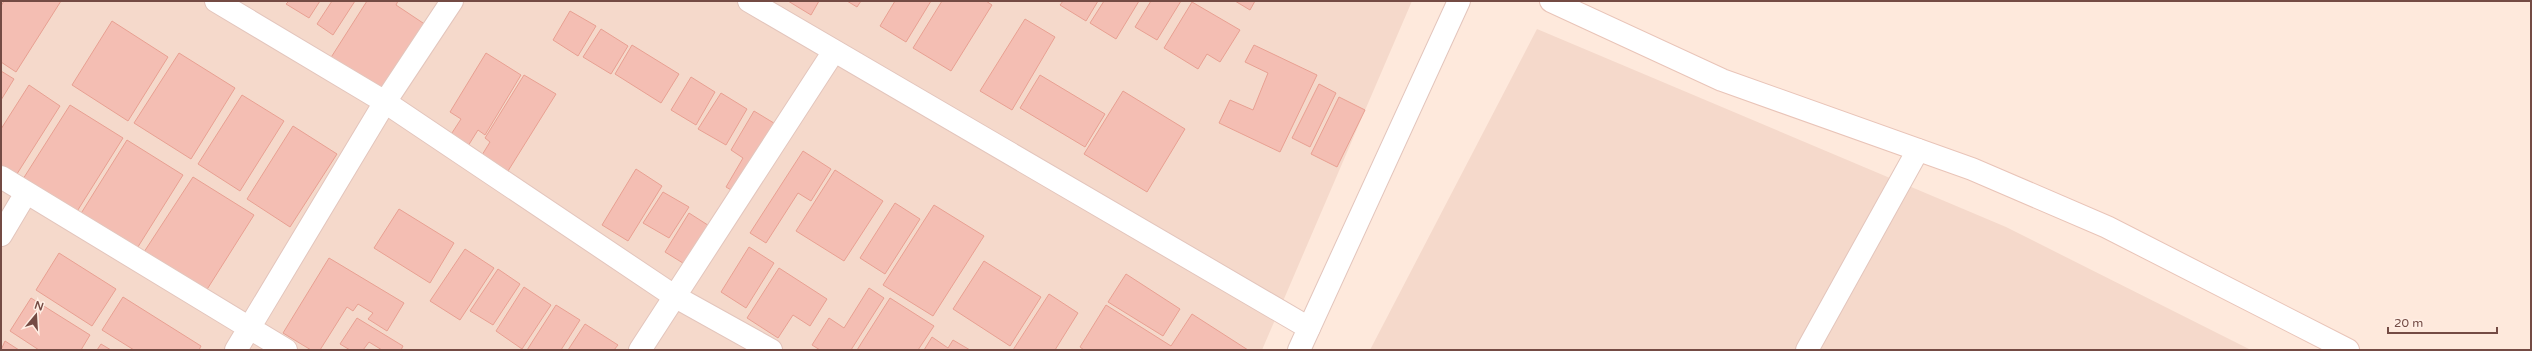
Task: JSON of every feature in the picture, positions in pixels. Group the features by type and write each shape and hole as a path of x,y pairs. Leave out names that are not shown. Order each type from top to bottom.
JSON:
{"street":[{"path":"216,1 385,102 674,296 770,350"},
{"path":"236,350 385,102 452,1"},
{"path":"749,1 1309,328"},
{"path":"1299,350 1459,1"},
{"path":"1551,1 1722,80 1972,169 2107,227 2348,350"},
{"path":"640,350 834,51"},
{"path":"1807,350 1918,150"},
{"path":"1,177 286,350"},
{"path":"1,235 26,192"}],"shaded area":[{"path":"1,1 1412,1 1262,350 1,350"},
{"path":"1537,29 2006,227 2251,350 1370,350"}],"building":[{"path":"4,1 61,1 16,72 1,62 1,6"},
{"path":"289,1 320,1 309,18 286,4"},
{"path":"332,1 355,1 333,35 317,24"},
{"path":"367,1 398,1 396,5 426,25 382,93 330,59"},
{"path":"788,1 819,1 811,15"},
{"path":"847,1 861,1 857,7"},
{"path":"895,1 931,1 906,42 880,26"},
{"path":"942,1 986,1 992,5 951,71 913,48"},
{"path":"1063,1 1098,1 1086,21 1060,5"},
{"path":"1104,1 1139,1 1116,39 1090,23"},
{"path":"1151,1 1181,1 1157,40 1135,27"},
{"path":"1235,1 1255,1 1250,10"},
{"path":"1192,2 1240,30 1220,62 1207,54 1198,69 1164,48"},
{"path":"570,11 596,26 578,56 553,40"},
{"path":"1025,19 1055,37 1012,110 980,91"},
{"path":"112,21 168,57 128,121 72,85"},
{"path":"601,29 628,46 611,74 583,57"},
{"path":"632,45 679,74 661,103 615,74"},
{"path":"1254,45 1317,75 1280,152 1219,123 1230,100 1253,110 1268,73 1245,62"},
{"path":"179,53 235,88 191,159 134,123"},
{"path":"486,53 521,75 485,135 478,130 468,146 450,136 461,119 450,112"},
{"path":"1,71 14,79 1,100"},
{"path":"524,75 556,94 508,171 482,155 490,142 485,138"},
{"path":"1040,75 1105,114 1085,147 1020,108"},
{"path":"691,77 715,92 696,125 671,110"},
{"path":"1319,84 1336,93 1310,147 1292,138"},
{"path":"29,85 60,106 15,177 1,169 1,129"},
{"path":"1123,91 1185,129 1147,192 1084,154"},
{"path":"721,93 747,109 726,145 698,129"},
{"path":"242,95 284,121 240,191 198,164"},
{"path":"1339,97 1365,110 1337,167 1311,154"},
{"path":"70,105 123,138 76,213 23,179"},
{"path":"754,111 787,131 745,198 726,187 743,158 731,150"},
{"path":"293,126 337,154 290,227 247,199"},
{"path":"127,140 183,175 136,250 80,215"},
{"path":"803,151 831,169 811,201 798,193 766,243 750,233"},
{"path":"636,169 662,186 628,241 602,225"},
{"path":"835,170 883,201 844,261 796,231"},
{"path":"193,177 254,215 206,291 144,252"},
{"path":"663,192 689,207 669,238 643,223"},
{"path":"895,203 920,219 885,274 860,258"},
{"path":"934,205 984,236 933,316 883,285"},
{"path":"399,209 454,243 430,283 374,248"},
{"path":"689,213 714,229 691,268 665,252"},
{"path":"749,247 774,263 746,308 721,292"},
{"path":"465,249 494,268 460,320 430,301"},
{"path":"59,253 116,289 92,326 36,290"},
{"path":"329,258 404,303 387,331 368,319 373,313 358,304 353,311 347,307 320,350 311,350 283,333"},
{"path":"984,261 1041,297 1010,346 953,309"},
{"path":"779,268 827,299 810,326 793,315 778,338 747,318"},
{"path":"498,269 520,284 493,325 470,311"},
{"path":"1126,274 1180,309 1163,336 1108,302"},
{"path":"524,287 551,305 522,349 496,331"},
{"path":"869,288 884,298 851,350 820,350 812,345 829,318 844,328"},
{"path":"1049,294 1078,313 1055,350 1013,350"},
{"path":"123,297 201,346 199,350 134,350 102,330"},
{"path":"31,298 90,335 81,350 39,350 10,331"},
{"path":"890,298 934,326 918,350 857,350"},
{"path":"556,305 580,320 561,350 527,350"},
{"path":"1106,305 1171,346 1192,314 1248,350 1084,350 1080,347"},
{"path":"357,318 403,346 401,350 382,350 369,342 363,350 350,350 340,344"},
{"path":"585,324 618,345 614,350 568,350"},
{"path":"932,337 948,348 953,340 970,350 924,350"},
{"path":"5,341 19,350 1,350"},
{"path":"101,344 111,350 97,350"}]}
